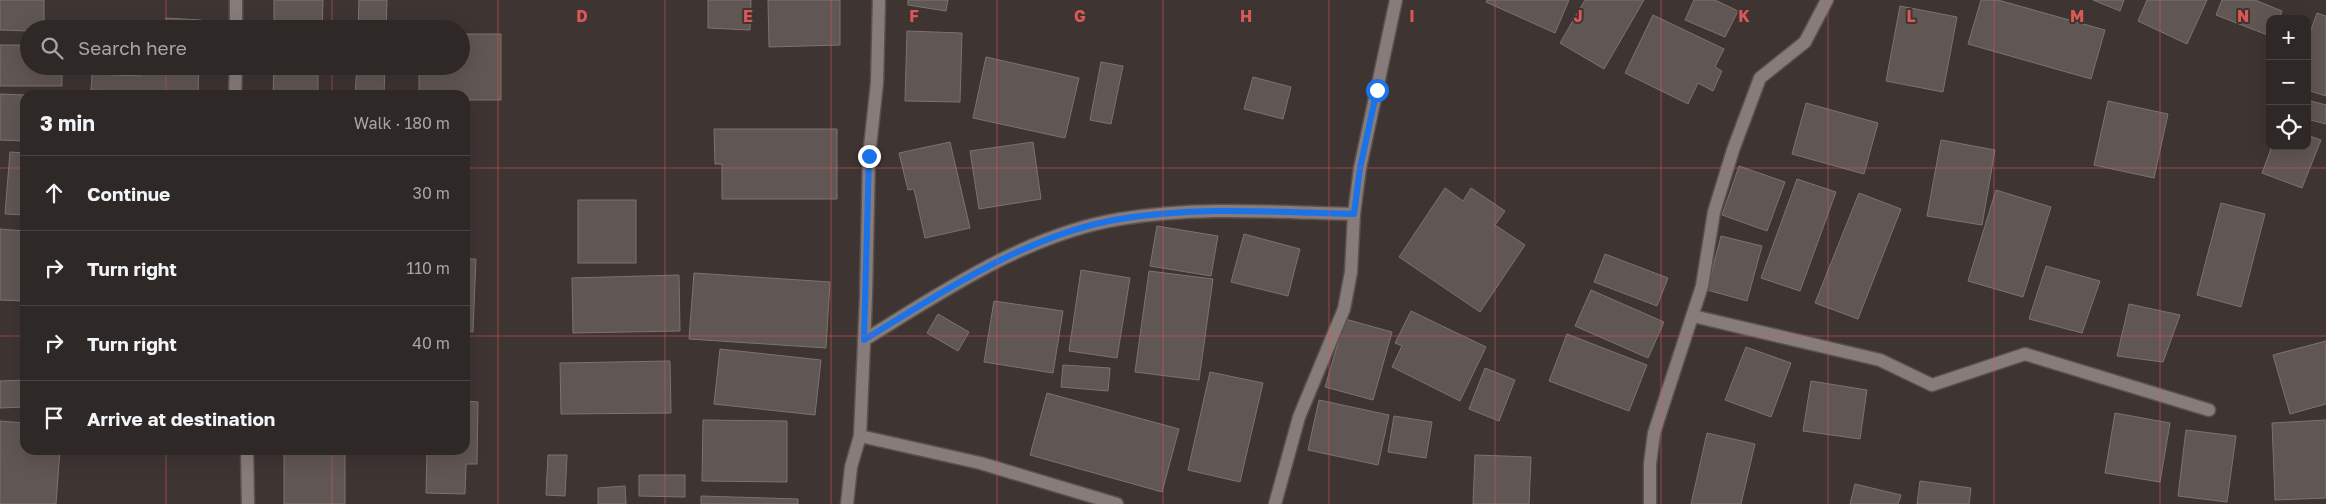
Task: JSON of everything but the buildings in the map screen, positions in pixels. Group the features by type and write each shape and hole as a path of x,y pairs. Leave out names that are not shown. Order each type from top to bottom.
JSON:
{"street":[{"path":"236,0 236,20"},
{"path":"847,504 851,467 860,436 869,156 877,83 879,0"},
{"path":"1274,504 1299,417 1344,309 1351,272 1354,214 1360,168 1396,0"},
{"path":"1650,504 1650,464 1654,433 1702,286 1714,212 1733,150 1760,78 1805,42 1828,0"},
{"path":"235,90 236,75"},
{"path":"864,340 992,264 1045,241 1118,219 1206,211 1354,214"},
{"path":"1693,316 1880,360 1932,385 2025,354 2209,410"},
{"path":"860,436 980,463 1116,504"},
{"path":"247,455 248,504"}],"route":[{"path":"869,156 864,340 992,264 1045,241 1118,219 1206,211 1354,214 1360,168 1377,90"}]}
